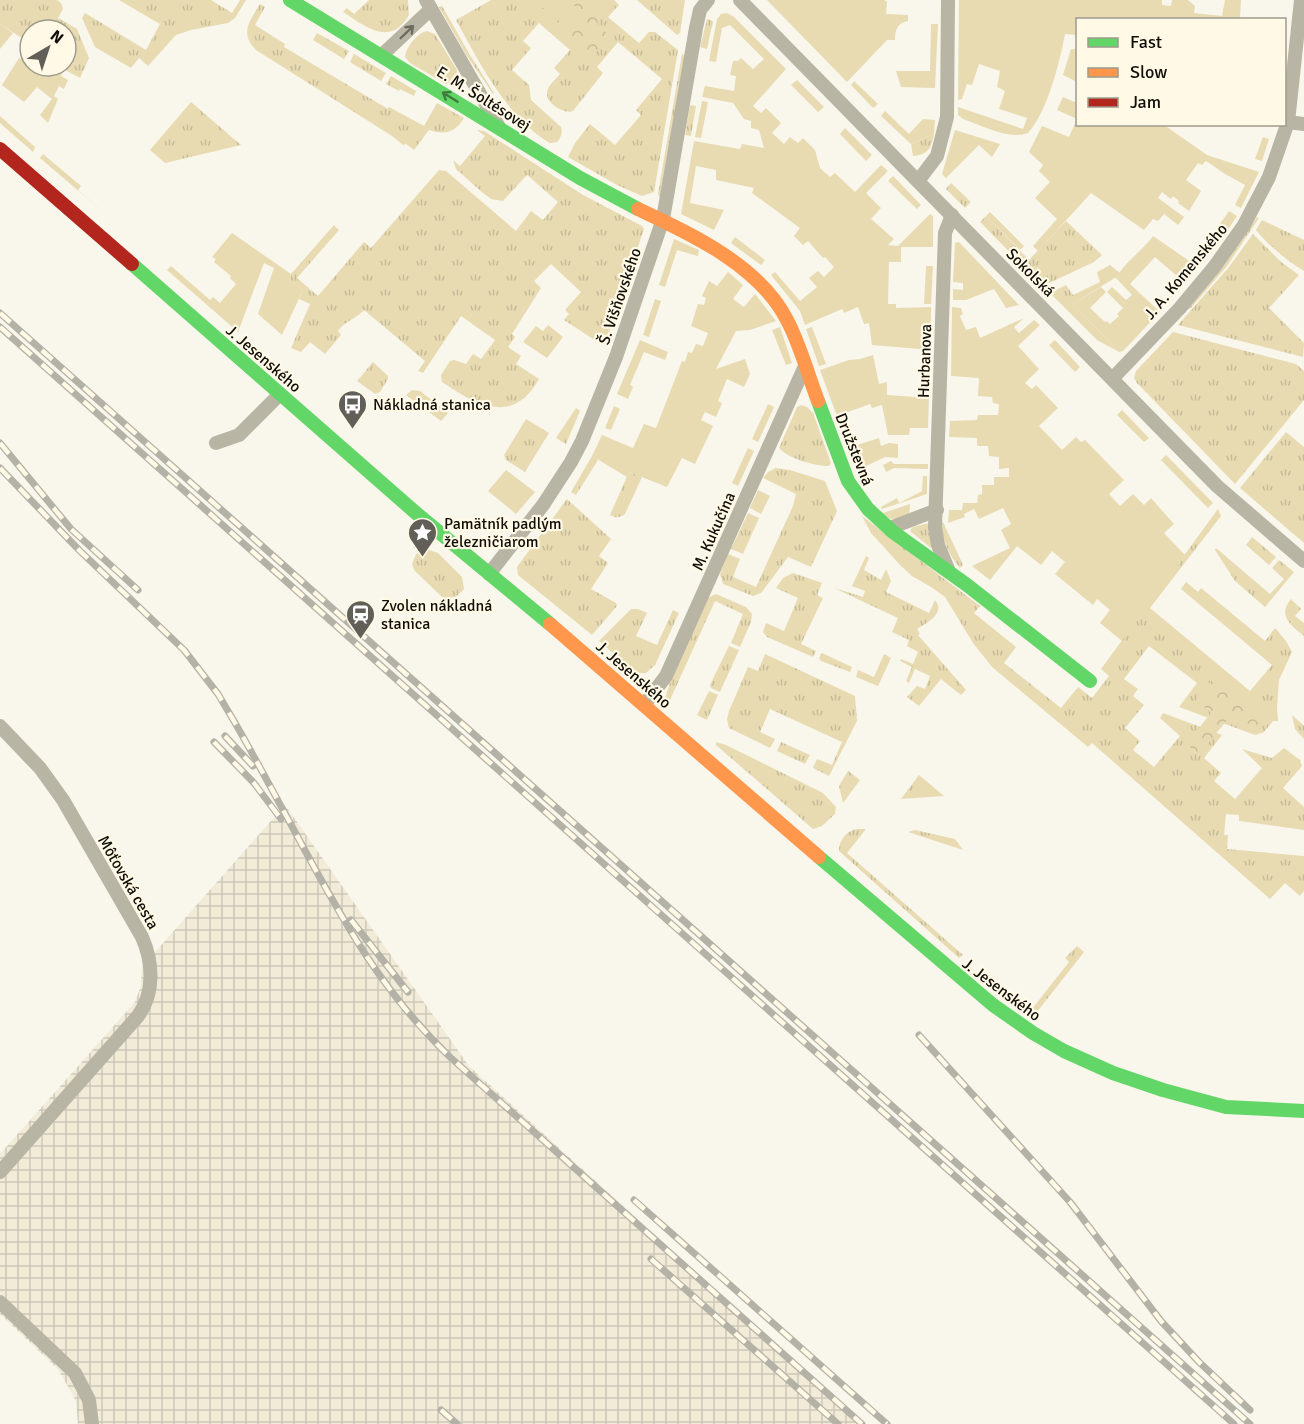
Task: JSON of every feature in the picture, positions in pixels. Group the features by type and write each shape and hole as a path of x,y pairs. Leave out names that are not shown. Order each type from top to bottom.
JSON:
{"street":[{"name":"E. M. Šoltésovej","path":"290,0 602,191 663,219"},
{"name":"Š. Višňovského","path":"489,574 572,462 631,317 663,219 696,28 700,10 708,0"},
{"name":"Sokolská","path":"740,0 1217,486 1304,561"},
{"path":"918,181 937,156 947,117 948,0"},
{"name":"J. A. Komenského","path":"1113,378 1180,308 1215,266 1245,225 1269,177 1288,122 1301,0"},
{"path":"382,55 428,5 500,127"},
{"path":"1288,122 1304,124"},
{"name":"J. Jesenského","path":"0,148 280,394 974,990 1033,1033 1092,1064 1163,1090 1209,1103 1243,1109 1304,1111"},
{"name":"Hurbanova","path":"948,570 938,545 935,527 945,233 952,215"},
{"name":"Družstevná","path":"663,219 720,250 765,288 787,319 848,481 857,498 878,520 948,570 1090,681"},
{"name":"M. Kukučína","path":"644,705 666,676 805,366"},
{"path":"216,443 239,435 280,394"},
{"path":"890,528 937,510"},
{"name":"Môťovská cesta","path":"0,726 40,768 63,800 142,937 149,959 151,978 147,1001 138,1016 0,1172"},
{"path":"0,1302 75,1373 89,1400 92,1424"}],"shaded area":[{"path":"285,805 469,1066 863,1424 78,1424 76,1401 58,1369 0,1314 0,1154 135,1002 141,986 142,967"}],"green space":[{"path":"0,0 57,0 63,9 58,18 18,18 18,36 0,24"},
{"path":"119,0 211,0 232,13 240,0 246,0 235,18 228,23 176,35 148,66 139,58 131,68 95,47 82,18 85,13 146,50 160,24"},
{"path":"369,0 408,0 409,15 402,25 386,32 369,28 343,12 347,8 354,14"},
{"path":"491,0 614,0 619,5 608,17 639,43 649,32 655,32 678,50 654,192 642,196 617,185 568,157 575,143 590,124 615,145 641,115 636,110 662,79 618,42 597,67 603,73 573,111 561,110 550,101 547,91 560,74 554,68 570,50 539,23 523,41 531,48 512,70 529,85 531,100 561,127 561,137 557,142 550,143 520,119 507,104 456,20"},
{"path":"516,0 594,0 599,27 609,35 589,62"},
{"path":"540,0 567,0 587,16 573,32 537,3"},
{"path":"637,0 685,0 680,33 677,35"},
{"path":"767,0 884,0 887,2 886,14 908,15 908,21 901,23 897,28 895,40 887,40 847,82"},
{"path":"959,0 1162,0 1162,5 1171,6 1172,0 1188,0 1195,6 1194,13 1222,16 1225,0 1241,0 1240,18 1076,18 1076,35 1065,34 1047,100 1028,133 1012,135 1004,133 963,119 958,115 958,107 1023,129 1027,118 999,109 1005,91 997,87 1000,71 979,64 972,85 967,84 962,99 958,100"},
{"path":"260,4 265,7 255,25 285,44 284,47 388,109 389,107 424,126 437,103 464,118 457,127 449,132 429,130 414,150 406,144 403,145 256,50 247,32"},
{"path":"442,6 493,94 467,56 439,7"},
{"path":"727,13 734,17 786,69 753,106 761,113 766,108 781,123 772,133 784,144 790,137 798,143 803,138 815,150 820,168 830,177 835,173 855,192 881,165 888,171 866,193 881,208 871,219 894,239 888,245 898,246 930,214 933,216 933,247 901,247 901,262 889,262 888,304 896,304 896,308 931,307 931,350 872,345 869,323 864,324 858,307 844,313 842,309 805,325 800,311 771,275 775,272 800,301 817,287 809,278 818,271 824,277 834,267 808,241 803,245 794,236 800,228 752,193 754,188 716,180 716,170 696,166 690,203 724,210 714,230 681,214 694,141 740,149 742,144 764,148 759,130 751,128 751,121 744,119 733,103 702,97 705,86 734,91 736,76 730,75 733,61 741,58 753,69 764,59 730,25 722,28 716,62 709,61 717,19 721,14"},
{"path":"707,19 713,21 707,49 700,47"},
{"path":"0,24 13,33 0,49"},
{"path":"931,24 938,24 935,88 901,87 896,71 930,71"},
{"path":"78,31 89,58 80,78 78,77"},
{"path":"427,31 435,34 457,70 457,77 453,82 446,84 410,63 405,57 413,41 419,34"},
{"path":"317,33 349,51 344,59 313,40"},
{"path":"1071,49 1076,49 1076,82 1063,75"},
{"path":"354,54 386,73 381,81 350,62"},
{"path":"682,54 685,56 660,198 658,194"},
{"path":"18,60 18,78 64,78 68,80 64,89 59,86 54,96 58,99 48,123 40,115 52,99 37,87 24,102 2,85"},
{"path":"391,76 416,91 414,96 386,84"},
{"path":"797,80 824,107 818,112 791,85"},
{"path":"854,81 878,104 873,108 851,85"},
{"path":"1063,97 1076,103 1076,119 1057,110"},
{"path":"702,101 708,102 701,138 695,137"},
{"path":"191,102 241,145 165,163 150,150"},
{"path":"690,105 696,106 691,136 685,135"},
{"path":"885,111 909,134 923,119 935,120 934,134 911,144 881,116"},
{"path":"0,116 35,147 33,152 0,123"},
{"path":"1076,121 1076,126 1165,126 1207,155 1259,172 1241,208 1235,205 1245,185 1206,161 1202,165 1198,163 1186,180 1201,191 1189,211 1173,196 1171,199 1162,192 1158,198 1184,217 1178,225 1164,214 1158,221 1153,219 1144,230 1091,193 1038,251 1033,246 1057,219 1035,198 1050,182 1039,171 1043,165 1029,152 1042,126 1069,137"},
{"path":"845,128 872,155 866,161 840,134"},
{"path":"477,130 484,131 583,195 644,229 605,344 596,341 564,320 569,314 565,310 581,292 551,264 534,281 541,288 512,334 515,337 508,347 521,356 516,364 539,379 529,394 518,403 506,407 481,404 442,382 441,375 450,361 466,364 473,354 481,359 495,340 461,316 423,373 418,371 425,361 364,310 341,327 338,331 341,335 325,354 310,342 301,352 291,348 310,304 299,299 303,290 290,280 291,274 334,225 339,230 297,278 318,296 364,242 371,248 439,170 446,171 516,231 531,211 543,220 558,202 527,175 503,201 491,199 456,169 453,160 460,166 485,136"},
{"path":"955,130 1000,144 992,157 979,145 946,178 942,174"},
{"path":"934,134 928,150 913,156 911,144"},
{"path":"1263,137 1269,139 1262,161 1255,159"},
{"path":"43,154 81,186 78,190 108,216 40,158"},
{"path":"893,176 921,205 917,209 888,181"},
{"path":"951,183 971,202 965,208 946,189"},
{"path":"1229,211 1237,216 1225,234 1217,228"},
{"path":"990,212 1024,246 1020,250 986,216"},
{"path":"986,216 1029,260 1066,221 1102,255 1094,262 1043,286 980,222"},
{"path":"1257,217 1259,218 1227,266 1190,309 1225,264"},
{"path":"1262,220 1304,240 1304,271 1266,242 1256,230"},
{"path":"232,233 291,274 290,280 303,290 282,335 258,314 274,268 264,263 238,332 167,270 171,266 210,300 213,297 220,303 236,284 230,278 231,276 214,262 216,259 212,257"},
{"path":"1253,234 1281,262 1299,275 1269,308 1304,343 1303,357 1178,325 1229,267"},
{"path":"1153,236 1198,267 1185,283 1155,257 1130,284 1160,312 1123,351 1119,352 1073,304 1101,287 1106,292 1090,308 1110,324 1119,316 1117,314 1123,308 1107,292 1112,287 1126,300 1132,295 1115,277"},
{"path":"735,237 765,260 761,265 731,243"},
{"path":"1210,237 1219,243 1203,262 1197,257"},
{"path":"674,239 699,250 698,256 677,250 665,287 659,285"},
{"path":"959,242 1019,305 1006,308 994,289 966,300 953,300 953,289 963,290 963,283 953,282 955,243"},
{"path":"1110,265 1121,274 1073,304 1119,352 1097,340 1050,293 1066,285 1073,295 1100,282 1097,272"},
{"path":"926,266 933,266 931,304 924,304"},
{"path":"728,272 743,285 733,299 744,307 755,294 776,321 750,330 736,331 716,369 745,359 750,374 744,387 727,379 718,401 722,403 716,417 705,412 701,420 713,426 695,464 682,458 667,487 629,472 627,477 592,456 602,435 633,448 644,424 656,428 682,361 685,362 688,352 692,353 696,344 703,346 708,333 691,326 698,304 704,305 706,298 702,296 709,281 717,286"},
{"path":"655,299 661,301 649,337 643,335"},
{"path":"952,307 961,308 963,314 960,316 966,330 976,327 980,338 1024,318 1014,327 1019,333 1034,320 1040,325 1018,346 1039,369 1025,383 1032,389 1036,385 1058,408 1039,426 1062,450 1076,437 1081,442 1085,440 1124,480 1109,494 1120,506 1133,494 1144,505 1151,498 1174,524 1164,533 1185,555 1122,641 1100,623 1110,610 1097,599 1093,605 1055,574 1065,562 1052,551 1041,565 1017,546 990,580 972,566 1010,548 1001,530 1011,524 1003,508 979,519 974,509 964,514 965,517 948,523 949,510 962,510 963,503 977,503 978,495 982,494 982,485 994,485 994,477 1009,477 1009,468 999,469 999,457 989,456 988,446 977,446 977,438 949,437 950,421 977,420 978,415 998,415 999,404 993,403 992,397 978,396 979,378 951,376"},
{"path":"548,325 563,337 547,358 523,342 536,326 543,331"},
{"path":"780,327 792,363 786,365 772,330"},
{"path":"812,327 826,364 819,366 806,329"},
{"path":"1173,332 1296,364 1304,371 1304,400 1235,484 1134,378 1136,371"},
{"path":"640,340 668,352 665,360 644,352 630,385 633,387 628,399 617,394"},
{"path":"1055,340 1080,367 1075,372 1049,345"},
{"path":"923,354 930,354 929,394 923,394"},
{"path":"873,355 879,384 887,382 887,395 929,398 928,428 910,428 909,435 888,435 882,405 872,408 870,404 837,416 820,370"},
{"path":"373,362 388,376 380,392 375,394 357,381"},
{"path":"412,390 420,391 448,413 441,421 406,395"},
{"path":"768,404 774,407 758,442 752,439"},
{"path":"801,405 813,413 831,463 829,466 802,461 779,448 797,407"},
{"path":"614,406 620,409 611,430 605,428"},
{"path":"576,408 580,411 566,444 556,438"},
{"path":"1122,410 1149,438 1144,442 1117,415"},
{"path":"526,419 549,433 525,472 506,460 504,455"},
{"path":"847,427 854,446 879,438 881,446 889,443 898,444 898,458 885,457 860,469 842,429"},
{"path":"1286,432 1304,447 1304,543 1240,488"},
{"path":"748,448 754,451 738,486 732,483"},
{"path":"1166,455 1213,503 1208,508 1161,460"},
{"path":"592,456 598,460 576,495 571,492"},
{"path":"891,461 894,464 928,464 928,469 894,468 886,472 883,465"},
{"path":"776,468 825,481 837,511 811,567 788,557 761,593 753,596 723,584 720,574 728,554 740,559 733,577 756,587 793,506 796,494 763,478"},
{"path":"506,470 535,492 516,514 488,491"},
{"path":"629,472 642,477 625,514 614,517 610,515"},
{"path":"923,476 927,476 927,494 882,509 881,507 897,498 899,503 922,491"},
{"path":"758,490 770,496 761,514 750,508"},
{"path":"567,499 611,539 599,556 608,563 591,589 616,603 617,606 592,635 518,575 517,567"},
{"path":"910,504 909,518 891,519 880,514"},
{"path":"1218,509 1221,516 1150,608 1250,691 1272,665 1181,589 1186,582 1198,592 1201,588 1265,641 1275,628 1292,652 1279,680 1278,721 1273,721 1264,732 1255,735 1179,707 1197,683 1149,646 1124,679 1138,689 1133,696 1144,705 1125,728 1140,741 1133,750 1154,767 1180,736 1160,718 1163,713 1222,735 1204,758 1221,773 1214,781 1235,799 1262,768 1242,749 1272,758 1284,748 1300,760 1302,766 1283,788 1304,807 1304,830 1239,821 1239,815 1226,814 1224,835 1228,835 1227,849 1304,856 1304,891 1300,896 1285,883 1270,899 1092,743 1088,747 992,667 973,643 945,597 912,576 901,566 871,533 862,516 980,606 974,613 1016,647 1004,663 1061,708 1078,687 1092,698 1109,676 1101,669"},
{"path":"748,513 759,518 743,554 731,549"},
{"path":"943,522 963,565 960,568 947,547 942,530 941,523"},
{"path":"929,523 931,548 910,531 913,527"},
{"path":"1252,537 1276,557 1269,565 1246,545"},
{"path":"1216,548 1270,594 1284,579 1272,568 1279,560 1294,572 1265,607 1235,581 1215,550"},
{"path":"426,549 438,553 462,577 464,589 456,597 443,598 414,570 412,564 416,554"},
{"path":"866,556 869,558 864,570 881,580 886,569 891,581 886,592 929,613 935,600 938,605 937,613 930,621 917,629 920,634 918,635 966,690 961,695 941,679 919,706 907,697 917,686 925,689 930,676 915,669 909,683 906,681 912,667 900,661 901,659 913,664 918,652 907,646 909,640 892,632 898,618 834,588 863,597 865,591 852,586"},
{"path":"793,573 822,583 817,595 823,598 801,644 816,651 813,657 767,637 763,632 766,623 784,631 798,598 776,588 783,578"},
{"path":"716,594 746,607 752,614 751,622 740,647 731,643 743,614 715,601 669,702 665,699 670,682 708,598"},
{"path":"1291,599 1301,609 1295,616 1304,623 1304,636 1287,620 1285,610"},
{"path":"631,609 647,613 636,636 657,645 673,610 679,613 655,665 646,673 637,673 632,670 599,641"},
{"path":"729,646 739,650 720,692 711,688 710,685"},
{"path":"822,653 852,667 850,672 821,661 819,658"},
{"path":"765,654 855,696 857,721 829,776 813,768 817,759 832,765 842,742 770,709 760,732 775,739 770,748 729,728 727,719 729,711 748,667 758,671"},
{"path":"884,654 891,658 878,686 856,677 858,670 874,677"},
{"path":"1216,675 1268,715 1259,726 1228,719 1199,754 1186,744 1211,713 1196,700"},
{"path":"709,691 718,695 707,720 697,715"},
{"path":"1292,715 1304,726 1304,739 1295,729"},
{"path":"716,742 823,793 836,807 835,814 822,826 813,829 716,745"},
{"path":"781,742 810,755 805,764 777,751"},
{"path":"848,771 860,780 843,803 839,786"},
{"path":"919,775 944,796 901,799"},
{"path":"857,829 866,829 847,853 963,955 959,958 839,851 844,837"},
{"path":"915,830 955,839 963,850 908,832"},
{"path":"1077,946 1084,952 1033,1017 1028,1014 1069,962 1065,958"}],"railway":[{"path":"0,313 1250,1424"},
{"path":"0,327 1234,1424"},
{"path":"0,443 71,529 138,590"},
{"path":"0,468 79,550 184,650 218,694 351,931 405,1009 427,1034 451,1058 862,1424"},
{"path":"225,736 253,766"},
{"path":"214,742 254,783 281,819"},
{"path":"351,920 408,992"},
{"path":"919,1035 1070,1202 1161,1321 1199,1362 1250,1410"},
{"path":"634,1200 887,1424"},
{"path":"651,1259 838,1424"},
{"path":"441,1410 457,1424"}],"traffic: fast":[{"path":"290,0 580,178 638,209"},
{"path":"132,264 416,513 550,624"},
{"path":"818,401 848,481 868,509 893,532 967,585 1090,681"},
{"path":"819,857 993,1005 1064,1051 1113,1073 1163,1090 1226,1107 1304,1111"}],"traffic: slow":[{"path":"638,209 722,253 742,267 775,300 792,329 818,401"},
{"path":"550,624 819,857"}],"traffic: jam":[{"path":"0,149 132,264"}],"place":[{"name":"Nákladná stanica","path":"352,430"},
{"name":"Pamätník padlým železničiarom","path":"423,558"},
{"name":"Zvolen nákladná stanica","path":"360,640"}]}
